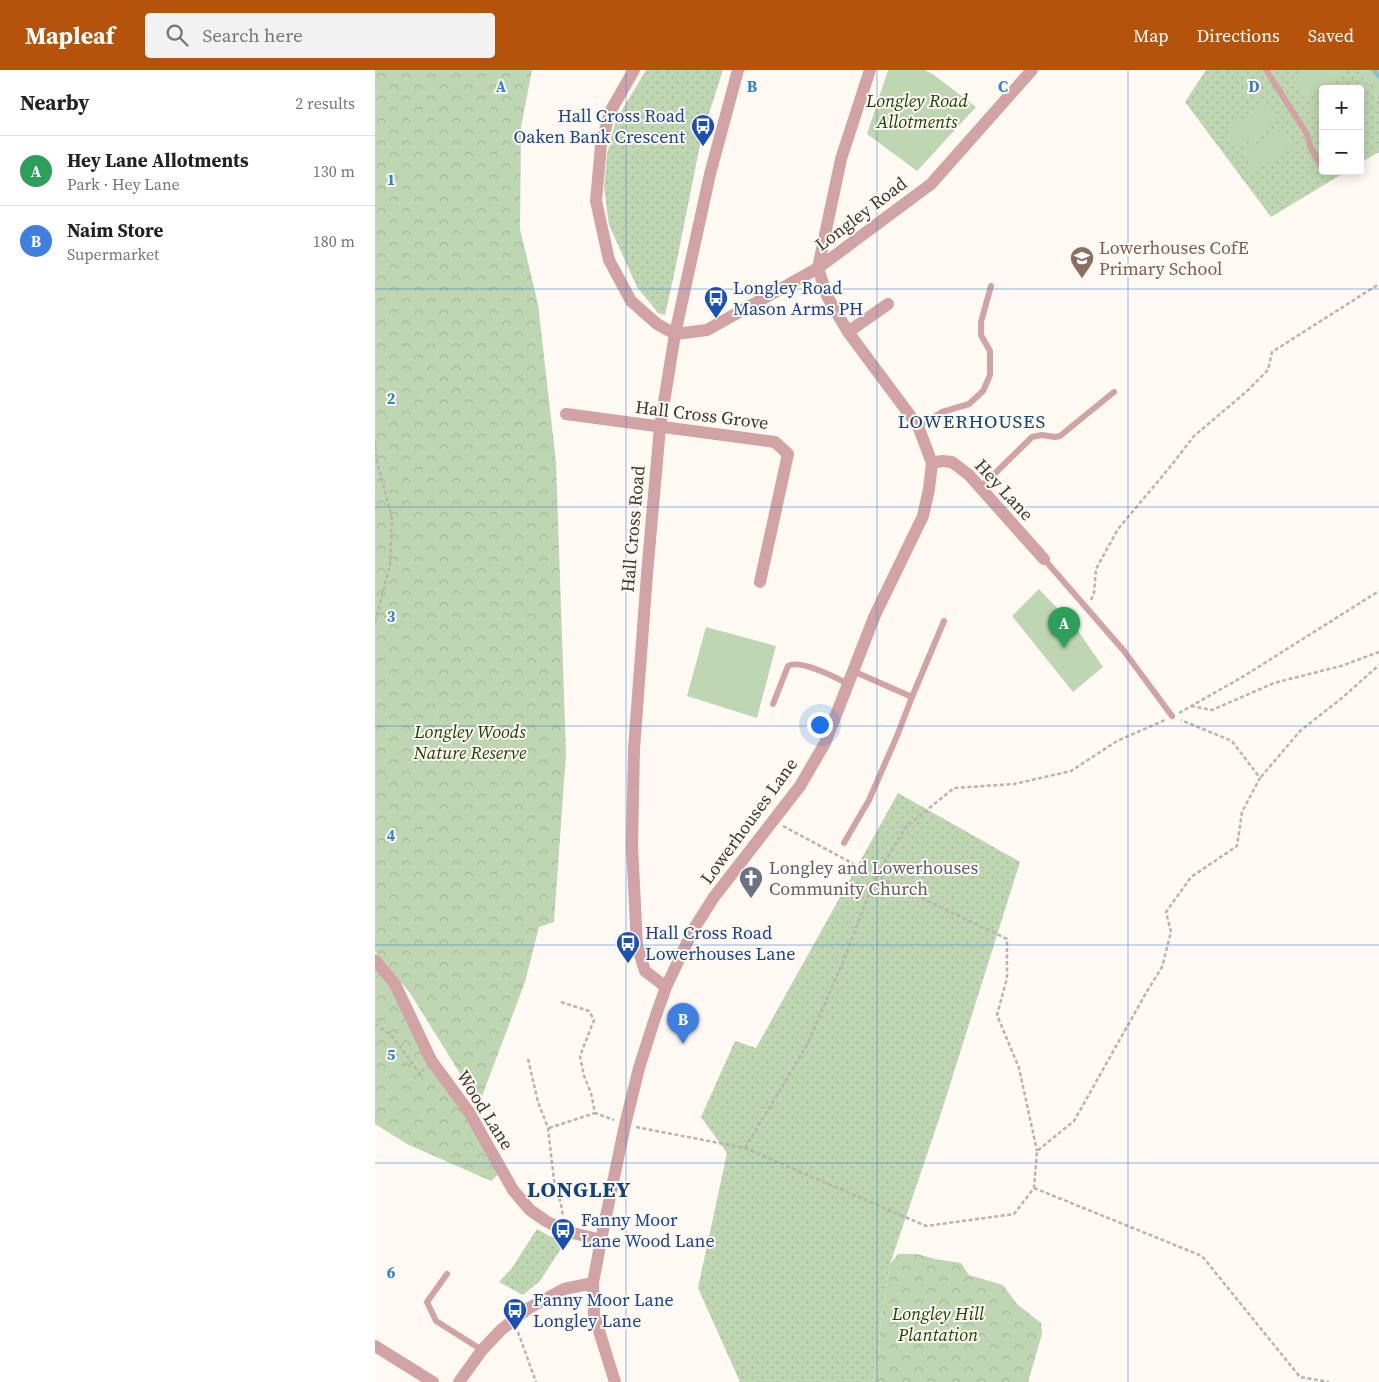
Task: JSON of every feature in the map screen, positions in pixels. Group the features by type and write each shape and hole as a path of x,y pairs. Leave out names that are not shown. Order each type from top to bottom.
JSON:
{"street":[{"path":"634,70 610,112 601,145 596,201 609,260 631,301 657,324 675,334"},
{"name":"Hall Cross Road","path":"666,987 645,972 637,945 632,846 634,749 647,574 660,428 675,334 711,174 738,70"},
{"name":"Lowerhouses Lane","path":"615,1382 595,1315 593,1283 625,1125 639,1068 666,987 693,930 714,897 800,786 825,743 875,615 923,516 929,490 932,463 918,426 848,332 827,296 818,268 841,158 870,70"},
{"name":"Longley Road","path":"675,334 707,330 818,268 931,184 1032,70"},
{"path":"848,332 888,304"},
{"name":"Hall Cross Grove","path":"566,414 775,442 788,454 760,582"},
{"name":"Hey Lane","path":"932,463 952,462 969,475 1044,559"},
{"name":"Wood Lane","path":"375,960 395,984 431,1060 469,1112 513,1190 531,1210 546,1222 565,1231 601,1240"},
{"path":"459,1382 482,1350 501,1330 529,1308 565,1289 593,1283"},
{"path":"375,1346 433,1382"}],"lane":[{"path":"1267,70 1307,134 1310,146 1319,163"},
{"path":"918,426 942,412 969,404 983,391 990,375 990,351 981,335 981,322 991,286"},
{"path":"981,487 1032,437 1041,435 1060,436 1114,392"},
{"path":"1044,559 1124,651 1172,716"},
{"path":"844,843 869,800 944,621"},
{"path":"773,704 787,666 791,664 799,664 834,676 848,684"},
{"path":"853,671 912,697"},
{"path":"447,1274 427,1302 436,1321 482,1350"}],"path":[{"path":"1087,609 1094,593 1097,569 1117,529 1194,436 1246,392 1267,370 1272,352 1379,284"},
{"path":"375,440 376,458 392,518 390,565 375,622"},
{"path":"745,1148 806,1047 843,962 876,876 906,827 954,788 1014,784 1071,771 1117,741 1172,716 1244,676 1379,591"},
{"path":"1191,706 1212,710 1274,682 1341,666 1379,652"},
{"path":"1037,1151 1074,1121 1131,1018 1162,967 1171,932 1166,912 1191,877 1237,846 1242,812 1261,778 1300,731 1342,698 1379,665"},
{"path":"1172,716 1232,741 1261,778"},
{"path":"548,1128 595,1113 625,1125 745,1148 926,1226 1014,1214 1034,1188 1037,1151 1019,1068 997,1015 1007,978 1007,939 876,876 773,821"},
{"path":"561,1002 589,1012 594,1020 580,1056 595,1113"},
{"path":"375,1024 392,1036 420,1074 431,1060"},
{"path":"528,1059 538,1102 548,1128 554,1180 561,1204 565,1231"},
{"path":"1034,1188 1202,1256 1300,1377 1329,1382"},
{"path":"514,1320 536,1382"}],"green space":[{"name":"Longley Woods Nature Reserve","path":"375,70 532,70 521,127 520,229 538,304 556,462 566,754 554,922 539,927 525,982 479,1104 410,993 375,951"},
{"path":"646,70 723,70 702,135 665,315 658,313 637,287 609,225 604,188 607,154 616,120"},
{"name":"Longley Road Allotments","path":"888,70 925,70 976,107 917,171 867,134"},
{"path":"1206,70 1360,70 1379,101 1379,152 1364,161 1364,85 1319,85 1319,175 1340,175 1271,217 1185,102"},
{"path":"1310,70 1340,70 1343,75 1328,85 1319,85 1319,91 1305,100 1292,81"},
{"path":"1360,70 1379,70 1379,101"},
{"path":"1319,103 1319,122 1310,109"},
{"path":"1265,104 1277,123 1238,148 1226,129"},
{"path":"1282,128 1293,147 1254,172 1242,153"},
{"path":"1039,589 1076,628 1103,667 1073,692 1012,616"},
{"path":"706,627 776,646 757,718 687,696"},
{"path":"898,793 1020,862 942,1110 890,1264 881,1318 878,1354 872,1382 740,1382 698,1288 727,1153 701,1117 735,1041 756,1048"},
{"path":"375,968 396,993 503,1170 491,1181 407,1144 375,1124"},
{"path":"537,1229 564,1244 540,1281 523,1295 499,1282 512,1268"},
{"name":"Longley Hill Plantation","path":"898,1254 917,1254 961,1263 969,1275 1003,1285 1017,1304 1041,1323 1042,1334 1028,1382 872,1382 878,1354 881,1318 890,1264"}],"waterway":[{"path":"1374,70 1379,77"}],"place":[{"name":"Hall Cross Road Oaken Bank Crescent","path":"703,147"},
{"name":"Lowerhouses CofE Primary School","path":"1082,279"},
{"name":"Longley Road Mason Arms PH","path":"716,319"},
{"name":"Hey Lane Allotments","path":"1064,648"},
{"name":"Longley and Lowerhouses Community Church","path":"751,899"},
{"name":"Hall Cross Road Lowerhouses Lane","path":"628,964"},
{"name":"Naim Store","path":"683,1044"},
{"name":"Fanny Moor Lane Wood Lane","path":"563,1251"},
{"name":"Fanny Moor Lane Longley Lane","path":"515,1331"}],"district":[{"name":"LOWERHOUSES","path":"972,421"},
{"name":"LONGLEY","path":"579,1189"}]}
